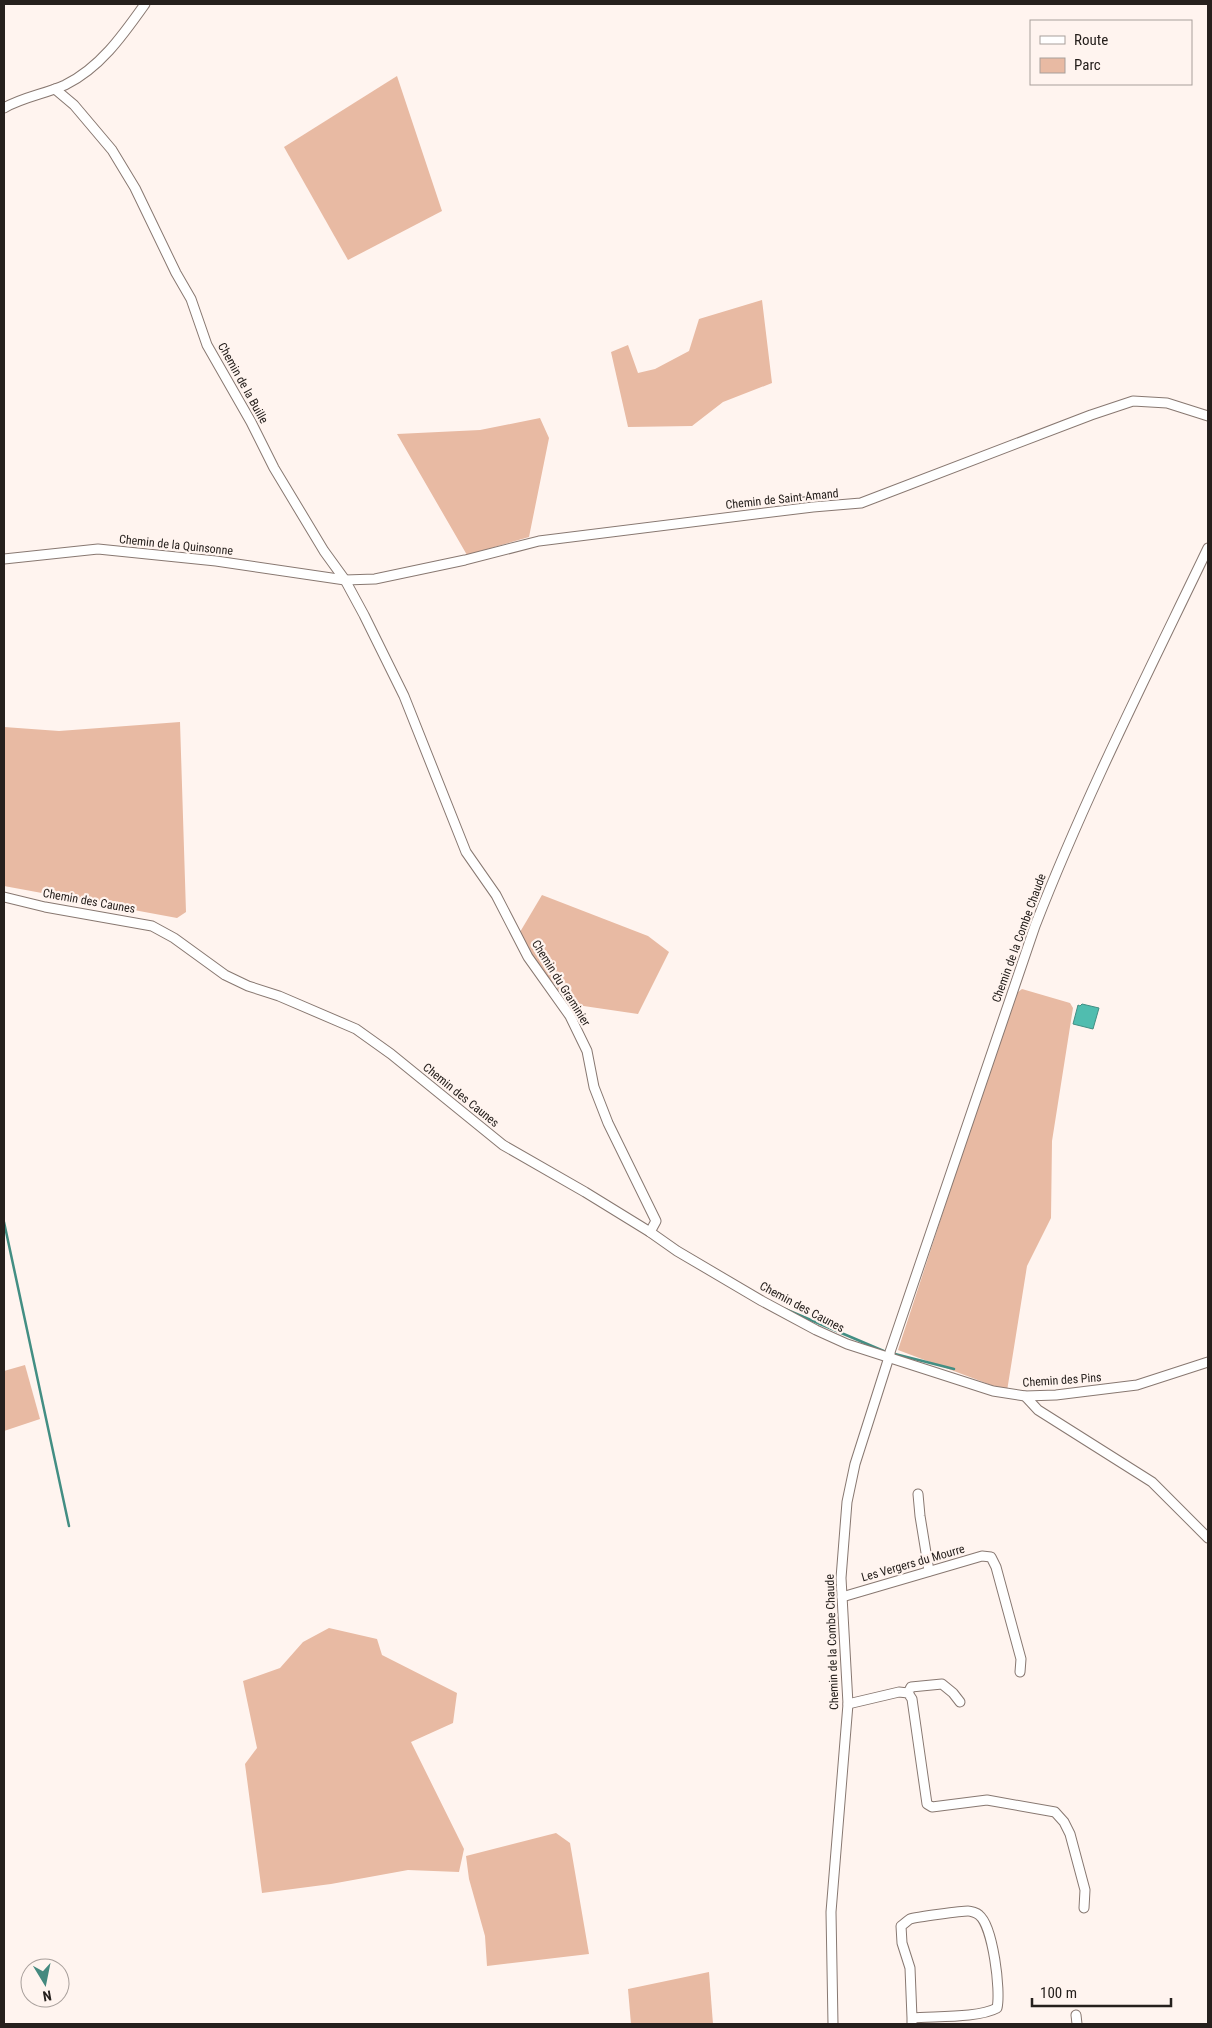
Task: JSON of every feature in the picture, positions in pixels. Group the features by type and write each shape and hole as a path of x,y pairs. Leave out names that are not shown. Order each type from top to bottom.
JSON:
{"street":[{"path":"4,108 29,96 55,89 91,70 122,36 145,4"},
{"name":"Chemin de la Buille","path":"55,89 74,105 112,150 135,188 176,273 191,299 208,345 274,468 324,550 345,580 404,696"},
{"name":"Chemin de Saint-Amand","path":"345,580 375,579 465,560 539,540 813,507 861,503 1091,415 1133,401 1167,403 1208,416"},
{"name":"Chemin de la Quinsonne","path":"4,560 98,548 216,561 345,580"},
{"name":"Chemin de la Combe Chaude","path":"833,2024 831,1912 848,1704 841,1578 847,1502 855,1464 889,1355 1022,964 1060,862 1089,795 1208,548"},
{"name":"Chemin du Graminier","path":"404,696 466,852 496,896 528,957 563,1005 587,1051 594,1087 608,1123 656,1221 650,1232"},
{"name":"Chemin des Caunes","path":"4,897 45,907 152,926 174,938 225,975 356,1029 438,1090 503,1146 586,1192 650,1232 677,1252 794,1318 846,1344 889,1355"},
{"name":"Chemin des Pins","path":"889,1355 993,1391 1025,1396 1056,1395 1137,1385 1208,1362"},
{"path":"1025,1396 1038,1410 1152,1482 1208,1538"},
{"path":"918,1494 929,1571"},
{"name":"Les Vergers du Mourre","path":"842,1597 982,1556 991,1557 996,1566 1021,1659 1020,1672"},
{"path":"908,1693 911,1687 942,1684 960,1702"},
{"path":"848,1704 899,1692 908,1693 912,1699 927,1804 932,1806 987,1800 1054,1812 1064,1822 1070,1834 1085,1890 1084,1908"},
{"path":"969,1911 979,1915 984,1921 995,1959 999,2000 997,2008 990,2012 912,2021 910,1968 902,1943 901,1926 910,1919 969,1911"}],"green space":[{"path":"397,76 442,211 348,260 284,147"},
{"path":"762,300 772,383 723,402 692,426 628,427 611,352 628,345 638,373 655,369 689,351 699,319"},
{"path":"540,418 549,438 529,537 467,555 397,434 480,430"},
{"path":"180,722 186,912 177,918 4,886 4,727 59,731"},
{"path":"542,895 648,936 669,952 638,1014 570,1004 532,957 520,932"},
{"path":"1022,989 1070,1003 1073,1008 1052,1141 1051,1218 1027,1266 1007,1391 898,1350 1014,995"},
{"path":"25,1365 40,1419 4,1431 4,1371"},
{"path":"329,1628 377,1639 382,1655 457,1693 453,1723 411,1742 464,1849 459,1872 408,1870 331,1884 262,1893 245,1764 257,1748 243,1681 280,1668 303,1642"},
{"path":"556,1833 570,1843 589,1954 487,1966 485,1936 469,1879 466,1856"},
{"path":"709,1972 713,2024 631,2024 628,1989"}],"water":[{"path":"1082,1004 1099,1008 1093,1029 1073,1024 1078,1005"}],"waterway":[{"path":"4,1222 69,1526"},
{"path":"785,1309 886,1352"},
{"path":"891,1353 954,1369"}]}
